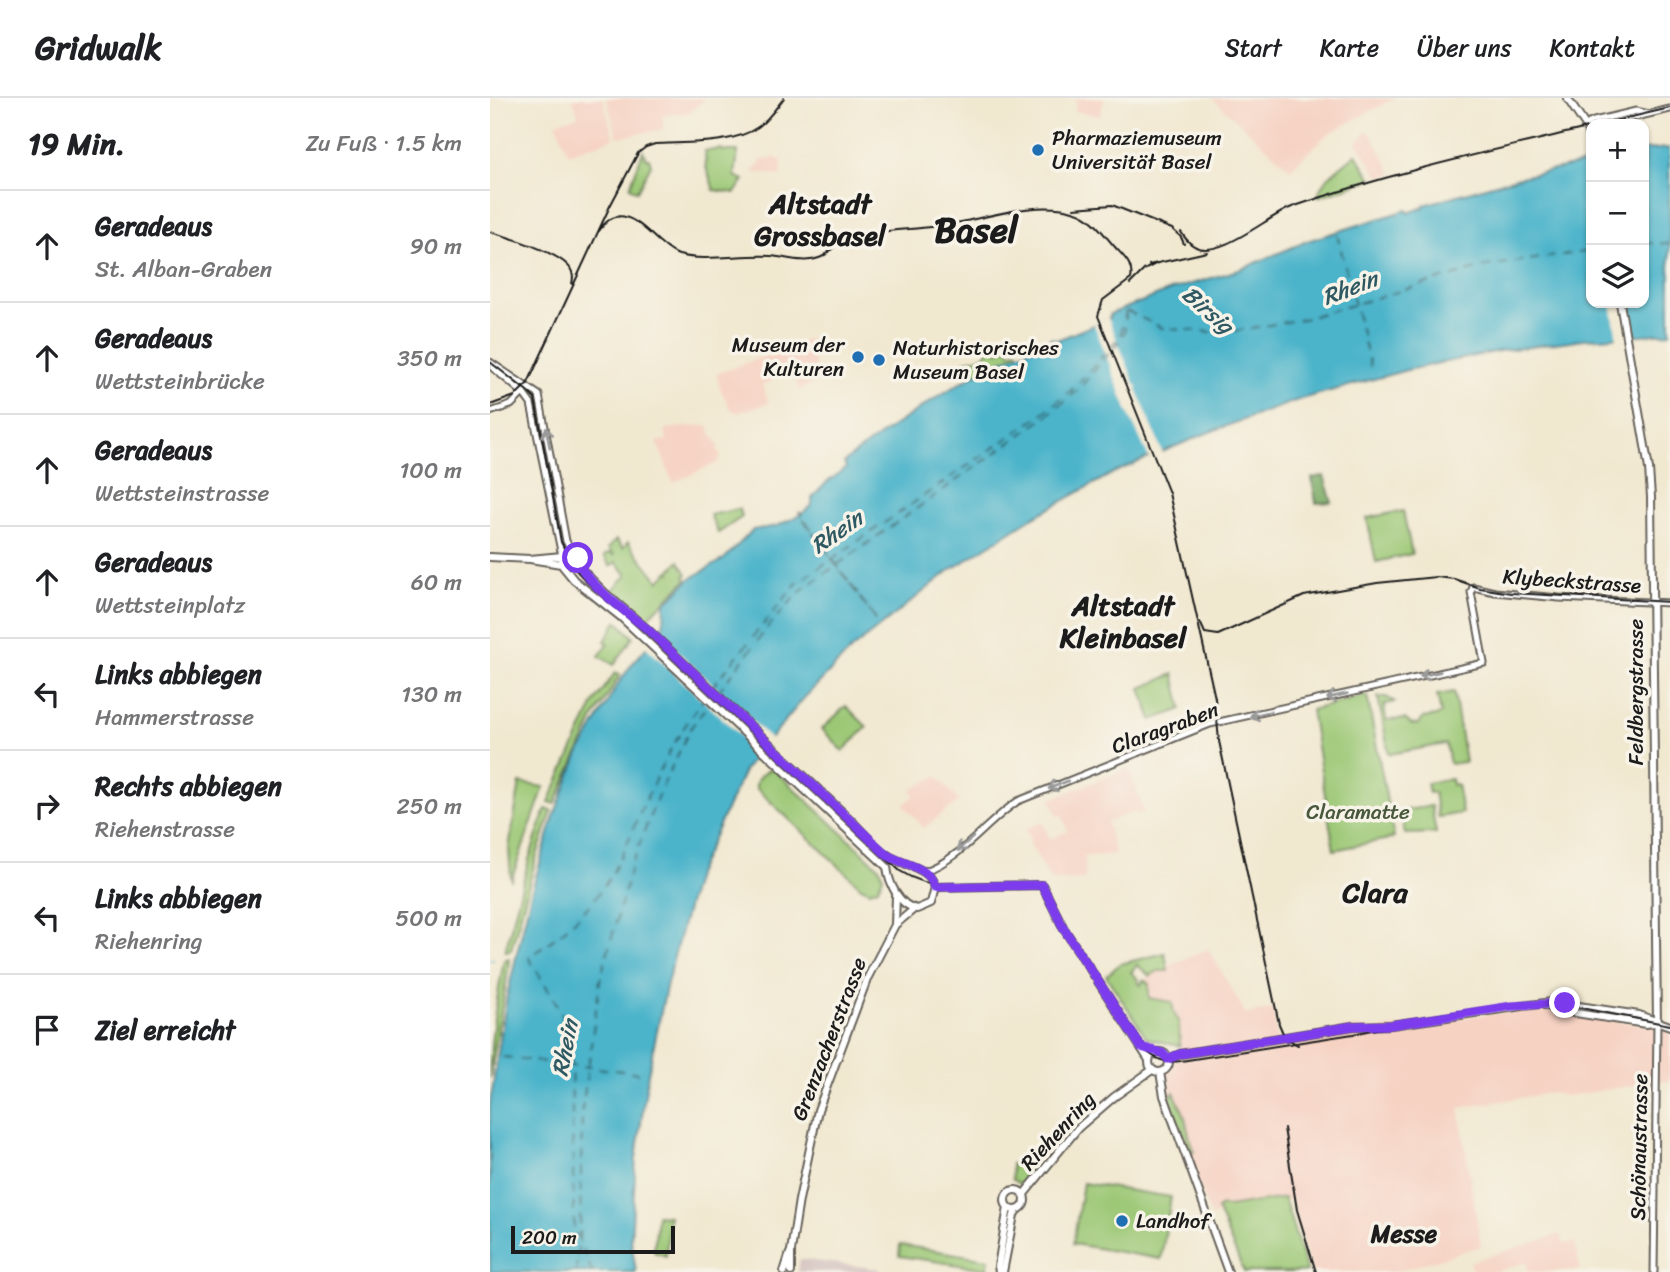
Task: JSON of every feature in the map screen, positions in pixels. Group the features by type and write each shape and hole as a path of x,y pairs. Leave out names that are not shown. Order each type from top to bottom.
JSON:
{"main road":[{"path":"1567,98 1586,124"},
{"name":"Feldbergstrasse","path":"1621,308 1649,469 1657,1023"},
{"path":"572,552 566,552 563,563 574,580 625,615 885,853 897,861 925,871 932,878 935,887 931,903 914,909 904,904 896,894 887,867 625,615 578,564 577,555 572,552"},
{"path":"490,556 563,563 575,569 578,564"},
{"path":"887,867 890,862 897,861"},
{"path":"935,887 1042,885 1064,929 1141,1047 1152,1070 1160,1072 1167,1068 1168,1059"},
{"name":"Grenzacherstrasse","path":"895,925 896,894"},
{"name":"Grenzacherstrasse","path":"791,1272 791,1251 803,1177 818,1110 864,986 895,925 914,909"},
{"path":"1168,1059 1180,1054 1353,1026 1391,1025 1552,1002 1639,1015 1670,1026"},
{"path":"1141,1047 1160,1052 1168,1059"},
{"path":"1149,1060 1154,1053 1160,1052"},
{"name":"Riehenring","path":"1024,1194 1078,1128 1114,1097 1152,1070"},
{"path":"1160,1072 1164,1096 1228,1272"},
{"path":"1017,1189 1024,1194 1025,1204 1014,1215 1001,1272 998,1266 1008,1207 1005,1199 1010,1191 1017,1189"},
{"path":"1008,1207 1017,1210"},
{"name":"Grenzacherstrasse","path":"784,1272 791,1251"}],"street":[{"path":"1628,119 1670,109"},
{"path":"1602,119 1636,111 1649,114"},
{"path":"490,364 536,391 541,404 566,541 572,552"},
{"path":"490,364 529,400 563,563"},
{"path":"490,412 511,405 528,387"},
{"name":"Klybeckstrasse","path":"1483,663 1471,593 1473,587 1495,592 1559,598 1670,603"},
{"name":"Claragraben","path":"925,871 946,861 1018,801 1210,724 1483,663"},
{"name":"Schönaustrasse","path":"1654,1272 1657,1023"}],"shaded area":[{"path":"573,98 603,98 614,138 568,154 556,122 578,116"},
{"path":"606,98 706,98 688,113 663,115 663,129 620,137 617,136"},
{"path":"1076,98 1104,98 1100,116 1075,111"},
{"path":"1212,98 1395,98 1328,134 1290,169"},
{"path":"1366,132 1370,132 1393,174 1379,177 1357,143"},
{"path":"774,157 782,161 781,176 753,172 762,160"},
{"path":"805,340 815,340 816,358 813,359 819,380 799,390 791,370 778,374 777,372 777,378 762,385 769,403 737,413 730,408 716,374 792,349"},
{"path":"707,425 719,447 717,449 721,456 717,463 673,483 657,442 667,440 665,429"},
{"path":"1129,768 1144,812 1136,815 1134,812 1107,822 1115,854 1085,856 1085,880 1051,881 1029,842 1031,841 1025,829 1043,822 1050,839 1068,831 1062,815 1057,816 1051,799"},
{"path":"937,776 959,801 924,828 904,805 915,795 911,790"},
{"path":"1208,949 1246,1014 1273,1009 1277,1040 1357,1027 1377,1030 1542,1007 1551,1011 1670,1029 1670,1080 1566,1096 1551,1093 1459,1108 1481,1246 1396,1272 1312,1272 1292,1199 1226,1210 1211,1217 1166,1097 1162,1073 1181,1057 1179,1023 1172,1002 1149,997 1151,993 1146,981 1153,972 1168,971 1167,967"},
{"path":"1560,1234 1564,1244 1575,1242 1580,1270 1529,1272 1526,1262 1494,1272 1473,1272 1470,1262"},
{"path":"800,1259 880,1269 879,1272 798,1272"}],"green space":[{"path":"643,151 651,165 637,191 630,187"},
{"path":"705,151 738,151 735,176 744,180 735,193 714,190 706,167"},
{"path":"1356,154 1372,179 1318,197 1327,179"},
{"path":"993,345 997,352 1008,347 1011,353 1017,350 1020,355 971,376 964,361 984,356"},
{"path":"1324,476 1332,502 1316,503 1312,478"},
{"path":"739,509 742,517 718,533 710,515"},
{"path":"1403,511 1412,554 1376,562 1367,518"},
{"path":"616,540 623,548 628,542 659,581 668,572 671,573 679,561 687,574 687,579 645,621 612,591 627,575 616,562 610,566 604,556 610,553 615,556 608,548"},
{"path":"617,621 633,637 614,665 599,656 608,644 605,641"},
{"path":"615,673 620,675 594,718 555,804 549,802 594,703"},
{"path":"1174,674 1182,709 1152,720 1141,688"},
{"path":"1454,692 1465,762 1450,764 1446,744 1389,754 1378,697 1386,697 1395,702 1384,704 1386,720 1405,719 1412,725 1419,724 1423,718 1441,713 1437,695"},
{"name":"Claramatte","path":"1367,695 1394,838 1334,850 1311,710"},
{"path":"846,706 867,727 843,751 822,729"},
{"path":"772,768 880,868 883,877 878,888 870,891 861,887 756,788 761,776"},
{"path":"1451,779 1452,785 1457,784 1462,813 1438,817 1434,792 1429,793 1427,783"},
{"path":"520,783 544,787 511,881 509,848"},
{"path":"1431,806 1436,833 1405,834 1401,811"},
{"path":"546,809 552,811 511,950 505,951 529,859"},
{"path":"1165,953 1168,971 1158,971 1150,976 1137,965 1131,972 1141,985 1143,980 1149,983 1149,998 1172,1002 1179,1023 1180,1046 1147,1038 1106,976 1120,964"},
{"path":"509,958 490,1078 496,1005 504,960"},
{"path":"1174,1092 1184,1115 1194,1152 1191,1153 1170,1101 1169,1097"},
{"path":"1011,1164 1036,1170 1020,1185 1012,1179"},
{"name":"Landhof","path":"1083,1183 1171,1197 1161,1259 1073,1244"},
{"path":"1284,1198 1307,1272 1244,1272 1217,1209 1222,1206"},
{"path":"657,1215 669,1216 666,1256 654,1252"},
{"path":"900,1245 989,1259 987,1269 899,1256"}],"water":[{"path":"1669,148 1670,333 1584,339 1499,351 1407,370 1301,399 1207,433 1115,472 1030,519 949,571 851,650 804,698 745,769 696,875 667,983 648,1074 636,1158 631,1240 636,1272 490,1272 490,1104 507,996 531,893 555,813 578,756 616,687 661,631 665,604 690,579 724,559 753,530 777,526 800,515 812,505 812,498 825,484 846,468 844,462 929,402 991,366 1051,338 1057,340 1109,319 1110,314 1171,290 1239,270 1307,241 1407,210 1408,213 1424,205 1516,178 1586,163 1586,308 1649,308 1649,150"}],"pier":[{"path":"1612,308 1629,308 1635,338 1617,339"},
{"path":"1108,318 1138,386 1163,454 1150,460 1130,417 1094,324"},
{"path":"656,631 773,741 761,755 644,645"}],"ferry route":[{"path":"1337,234 1371,369"},
{"path":"1649,243 1670,244"},
{"path":"1127,311 1162,328 1223,333 1303,319 1487,266 1586,252"},
{"path":"712,687 797,583 1037,418 1074,388 1120,336 1126,311"},
{"path":"718,692 772,622 803,589 1039,422 1077,391 1119,342 1125,331 1126,315"},
{"path":"803,519 877,622 799,512 880,625"},
{"path":"592,1272 574,1228 571,1053 560,1009 529,958 575,920 607,881 621,857 669,753 709,692"},
{"path":"576,1272 580,1227 582,1111 600,980 632,864 657,798 690,729 714,696"},
{"path":"503,1057 640,1073"}],"tram line":[{"path":"490,405 515,396 528,383 610,206 638,153 655,144 708,142 748,133 766,120 784,98"},
{"path":"1623,119 1670,108"},
{"path":"1181,232 1189,243 1196,247 1218,247 1292,207 1329,195 1441,163 1586,128"},
{"path":"1074,208 1112,205 1172,229 1184,244"},
{"path":"599,231 609,220 619,216 630,218 679,255 700,258 771,256 813,260 823,256 840,241 860,235 939,226 1025,209 1060,208 1088,218 1125,258 1130,265 1131,279 1103,300 1098,316 1169,493 1215,698 1219,741 1279,1024 1285,1038 1298,1045"},
{"path":"490,232 555,256 570,268 573,274 572,284"},
{"path":"1149,265 1207,252"},
{"path":"1130,284 1144,270 1157,263"},
{"path":"490,362 535,399 561,542 575,569 587,582 645,631 900,871 914,879 946,886 1040,887 1144,1048 1156,1058 1170,1062 1181,1061 1353,1034 1432,1017 1525,1004 1565,1005 1670,1025"},
{"path":"1200,622 1205,633 1218,635 1304,596 1377,583 1436,577 1511,593 1670,602"},
{"path":"1284,1128 1297,1210 1316,1272"}],"place":[{"name":"Pharmaziemuseum Universität Basel","path":"1038,150"},
{"name":"Museum der Kulturen","path":"858,357"},
{"name":"Naturhistorisches Museum Basel","path":"879,360"},
{"name":"Landhof","path":"1122,1221"}],"district":[{"name":"Altstadt Grossbasel","path":"820,219"},
{"name":"Basel","path":"976,230"},
{"name":"Altstadt Kleinbasel","path":"1123,621"},
{"name":"Clara","path":"1375,892"},
{"name":"Messe","path":"1404,1234"}],"route":[{"path":"578,558 578,564 583,571 605,593 646,628 887,855 925,871 932,878 935,887 1042,885 1064,929 1141,1047 1165,1054 1168,1059 1180,1054 1353,1026 1391,1025 1512,1006 1565,1003"}],"water label":[{"name":"Rhein","path":"1350,288"},
{"name":"Birsig","path":"1208,310"},
{"name":"Rhein","path":"837,532"},
{"name":"Rhein","path":"565,1048"}]}
